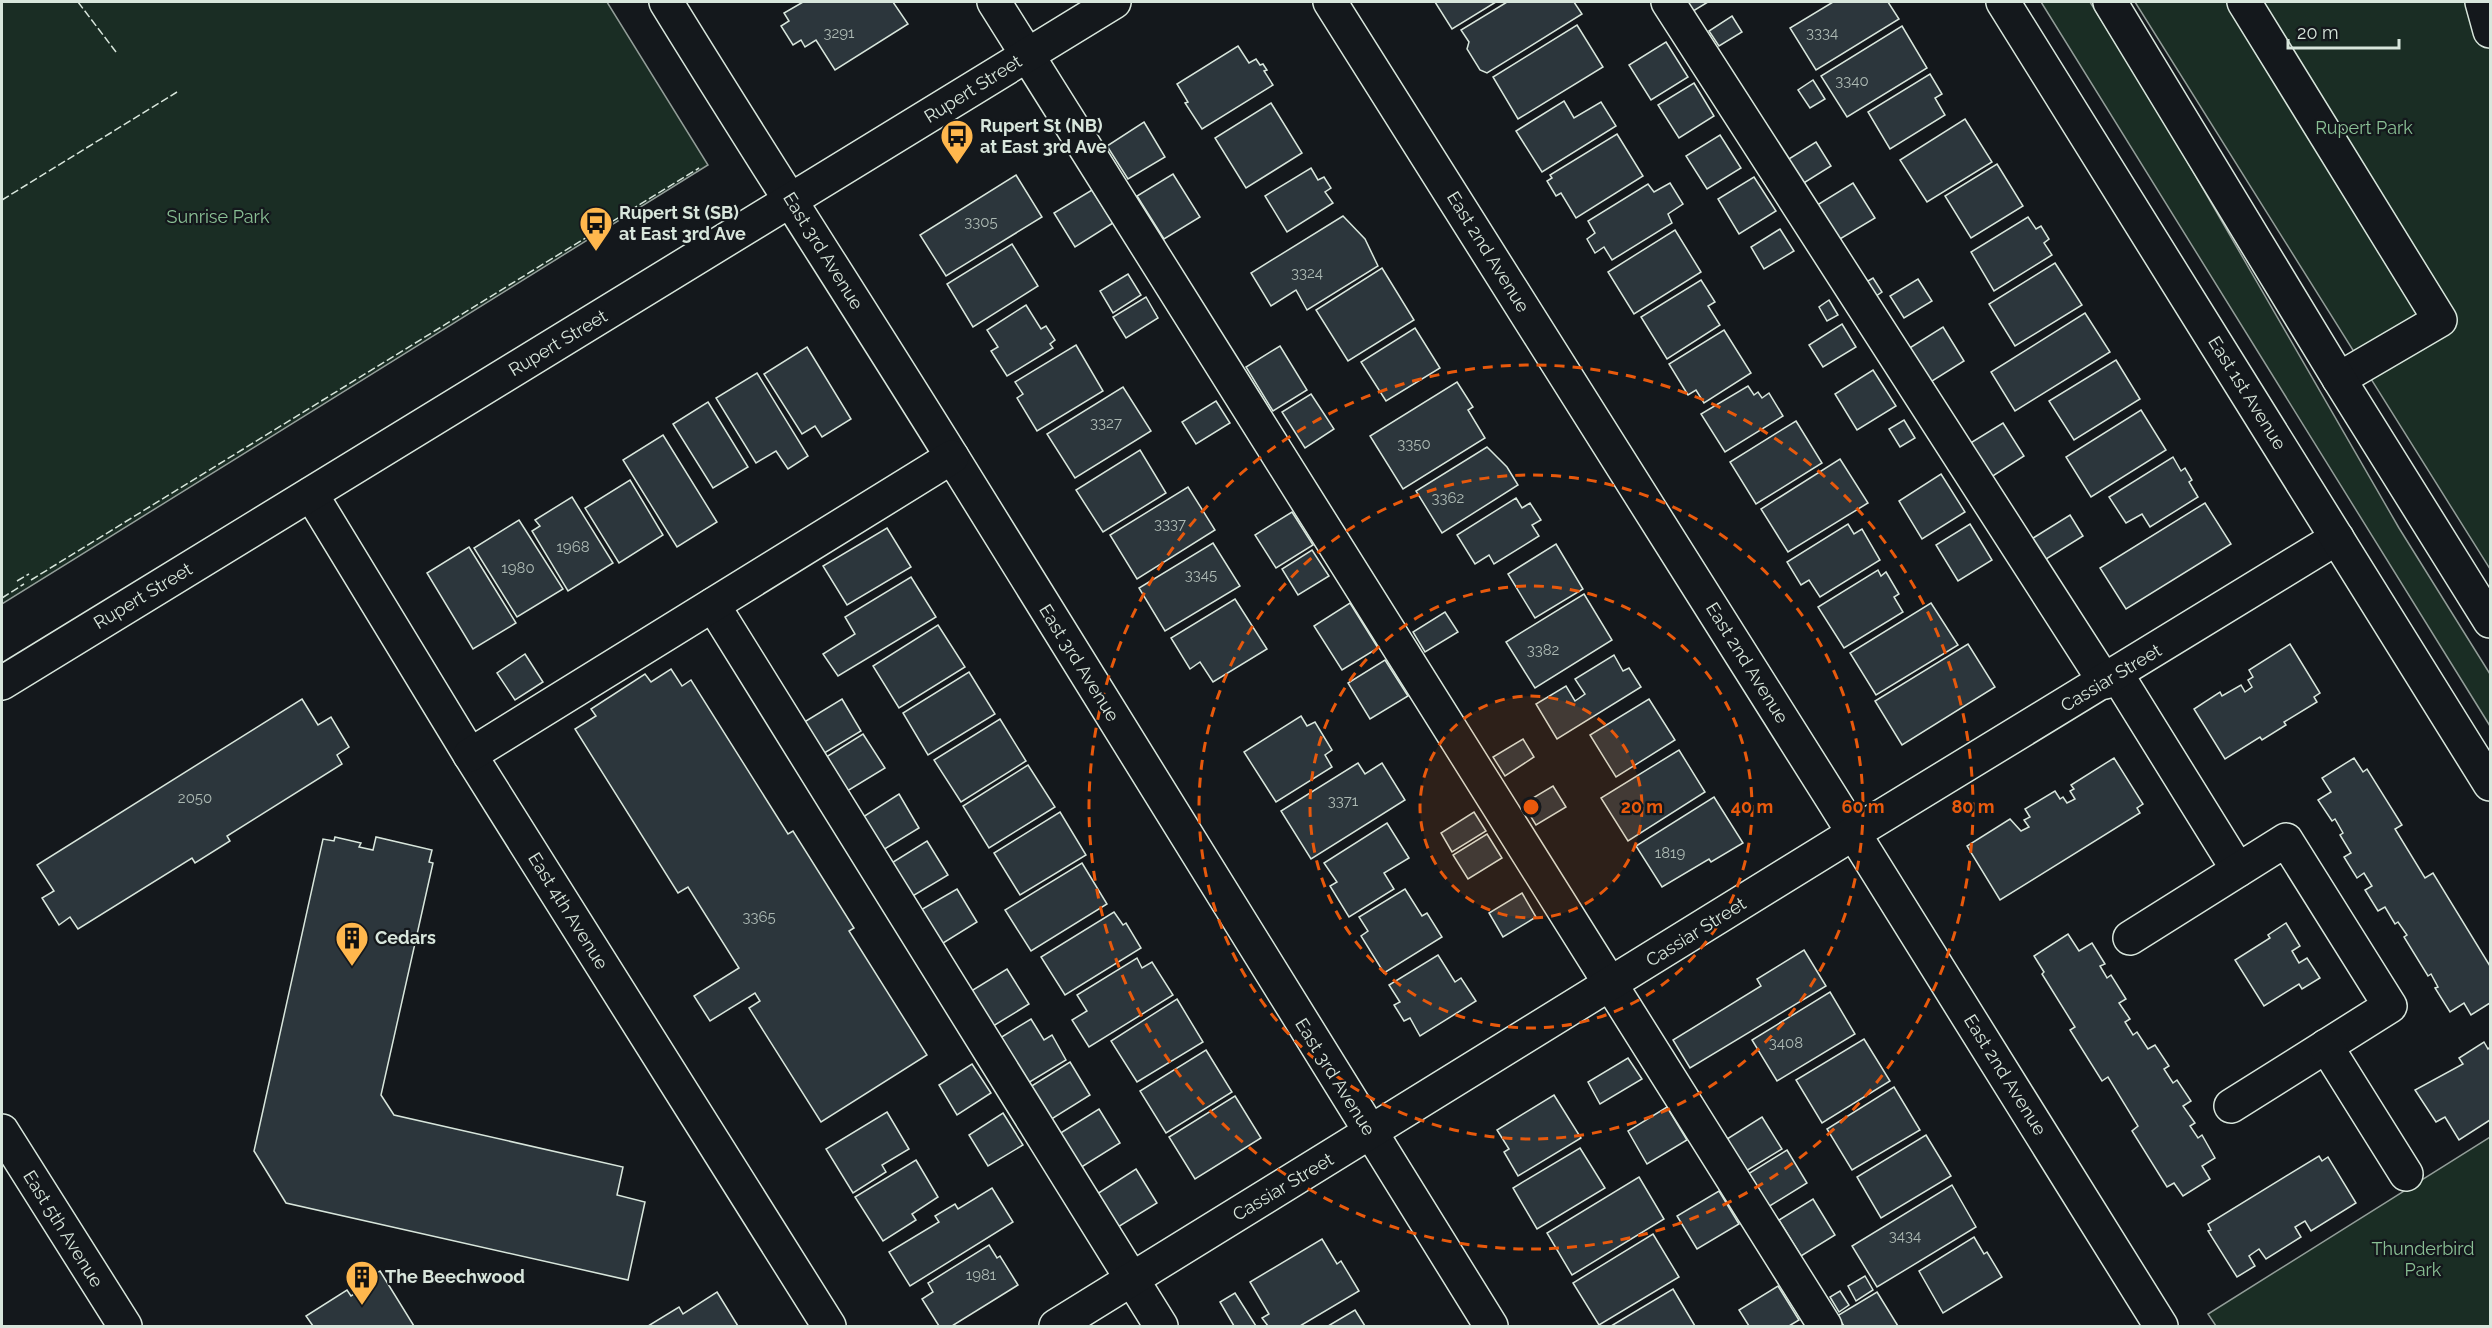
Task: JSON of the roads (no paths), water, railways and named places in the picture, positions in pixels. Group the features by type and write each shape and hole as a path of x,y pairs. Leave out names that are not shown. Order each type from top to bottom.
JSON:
{"main road":[{"name":"East 3rd Avenue","path":"666,2 952,457 1491,1326"},
{"path":"994,2 1825,1326"},
{"name":"Rupert Street","path":"2,683 1114,2"},
{"name":"East 2nd Avenue","path":"1330,2 1854,833 2161,1326"},
{"path":"1668,2 2238,870"},
{"name":"East 1st Avenue","path":"2003,2 2490,784"},
{"path":"2110,2 2339,379 2490,621"},
{"path":"2244,2 2440,320 2339,379"},
{"path":"2481,2 2490,31"},
{"path":"470,755 952,457"},
{"name":"East 4th Avenue","path":"311,494 470,755 829,1326"},
{"name":"Cassiar Street","path":"1056,1326 1854,833 2337,538"},
{"path":"713,605 1161,1326"},
{"path":"2130,938 2286,840 2391,1006 2231,1106"},
{"path":"2326,1046 2406,1174"},
{"name":"East 5th Avenue","path":"2,1131 124,1326"}],"place":[{"name":"Rupert St (NB) at East 3rd Ave","path":"957,165"},
{"name":"Rupert St (SB) at East 3rd Ave","path":"596,252"},
{"name":"Cedars","path":"352,967"},
{"name":"The Beechwood","path":"362,1306"}],"park label":[{"name":"Rupert Park","path":"2364,128"},
{"name":"Sunrise Park","path":"218,217"},
{"name":"Thunderbird Park","path":"2423,1259"}]}
